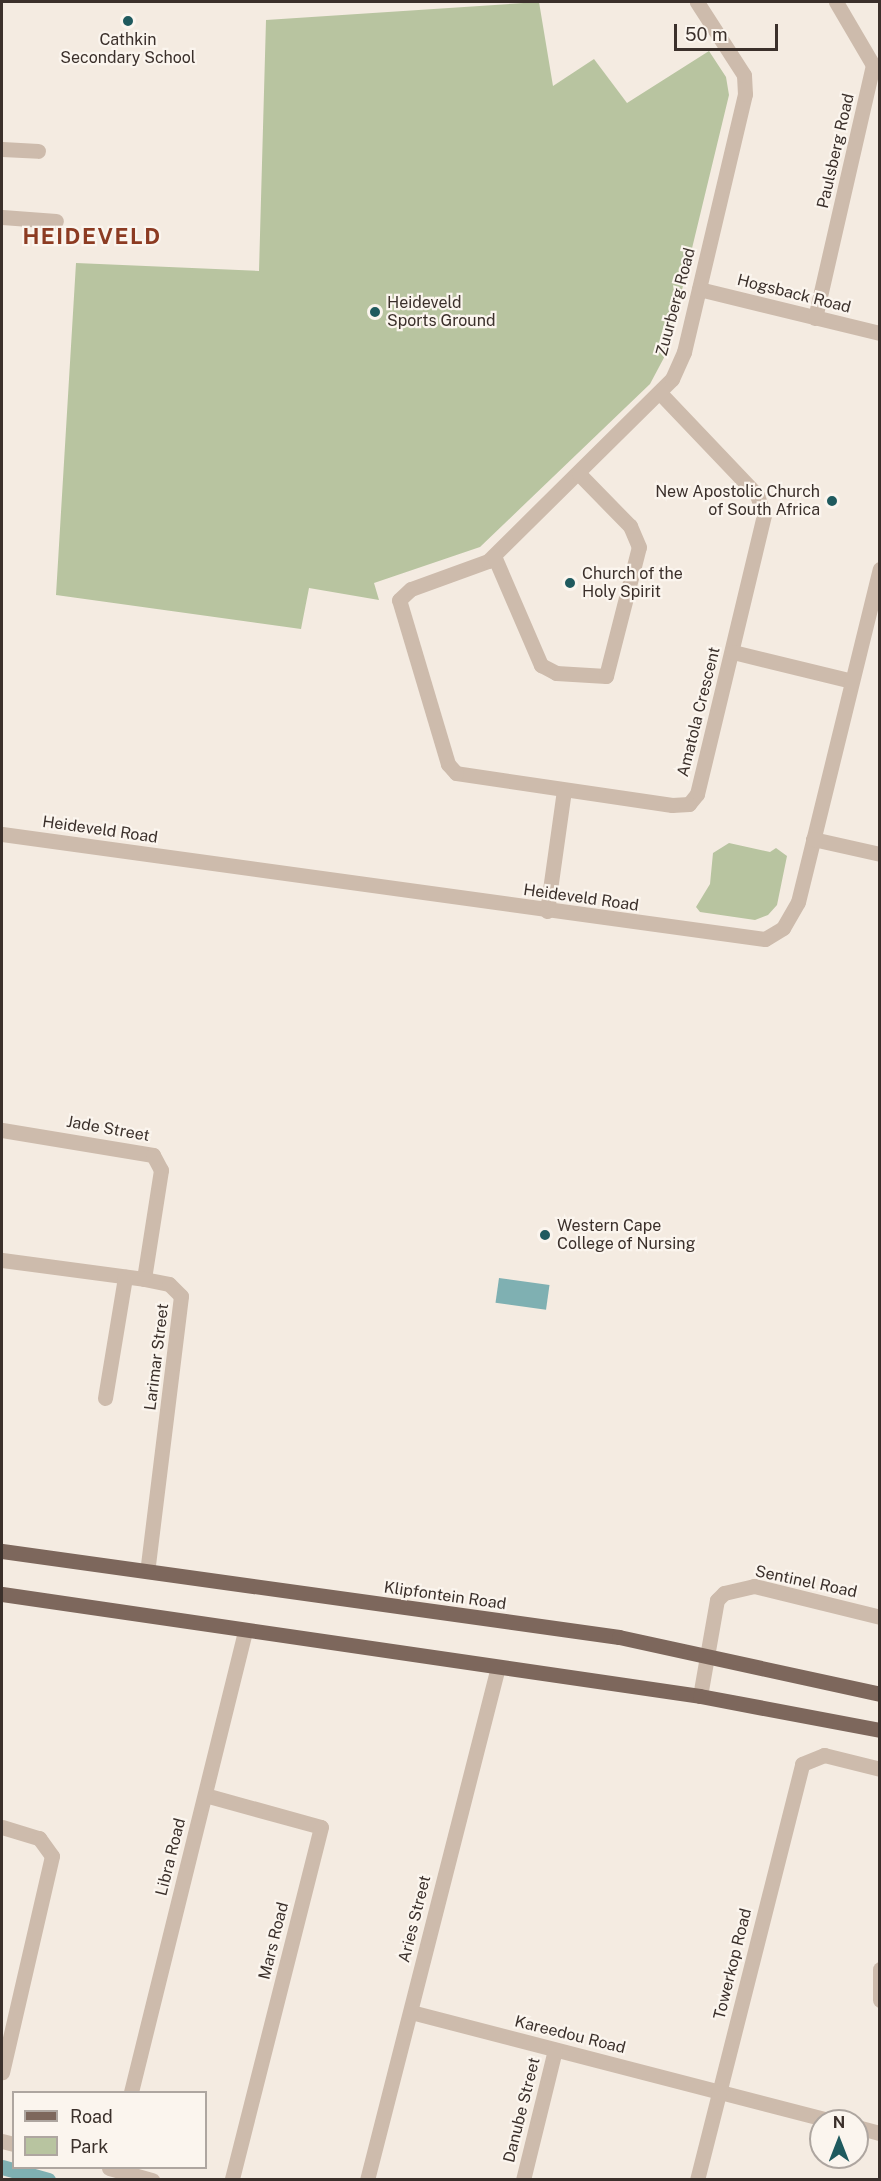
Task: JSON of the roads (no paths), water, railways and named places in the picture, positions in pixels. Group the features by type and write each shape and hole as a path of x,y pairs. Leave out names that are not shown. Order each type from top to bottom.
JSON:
{"main road":[{"name":"Klipfontein Road","path":"2,1551 707,1654 879,1694"},
{"path":"2,1594 700,1696 879,1730"}],"street":[{"name":"Zuurberg Road","path":"399,600 411,589 494,556 660,393 684,352 746,85 697,2"},
{"name":"Paulsberg Road","path":"815,318 873,65 836,2"},
{"path":"2,149 38,151"},
{"path":"2,217 56,221"},
{"name":"Hogsback Road","path":"699,289 879,333"},
{"name":"Amatola Crescent","path":"399,600 399,615 451,769 470,777 680,806 692,802 733,652 764,525 762,506 660,393"},
{"path":"494,556 541,666 556,673 606,676 639,547 630,526 579,474"},
{"name":"Heideveld Road","path":"2,834 547,911 765,939 792,916 879,569"},
{"path":"733,652 852,681"},
{"path":"547,911 564,790"},
{"path":"813,839 879,854"},
{"name":"Jade Street","path":"2,1130 153,1155 160,1170 144,1279"},
{"name":"Larimar Street","path":"2,1260 144,1279 176,1288 183,1304 147,1571"},
{"path":"105,1398 125,1277"},
{"name":"Sentinel Road","path":"700,1696 717,1600 738,1587 754,1586 879,1617"},
{"name":"Libra Road","path":"131,2091 245,1630"},
{"name":"Aries Street","path":"367,2180 498,1667"},
{"name":"Towerkop Road","path":"698,2180 798,1774 807,1759 824,1755 879,1769"},
{"name":"Mars Road","path":"205,1795 321,1827 232,2180"},
{"path":"2,1827 39,1838 52,1856 2,2072"},
{"path":"879,1969 879,2000"},
{"name":"Kareedou Road","path":"411,2012 809,2115"},
{"name":"Danube Street","path":"523,2180 555,2050"},
{"path":"114,2169 152,2180"}],"water":[{"path":"499,1278 550,1285 546,1310 496,1303"}],"waterway":[{"path":"2,2167 48,2180"}],"place":[{"name":"Cathkin Secondary School","path":"128,21"},
{"name":"Heideveld Sports Ground","path":"375,312"},
{"name":"New Apostolic Church of South Africa","path":"832,501"},
{"name":"Church of the Holy Spirit","path":"570,583"},
{"name":"Western Cape College of Nursing","path":"545,1235"}],"district":[{"name":"HEIDEVELD","path":"92,237"}]}
